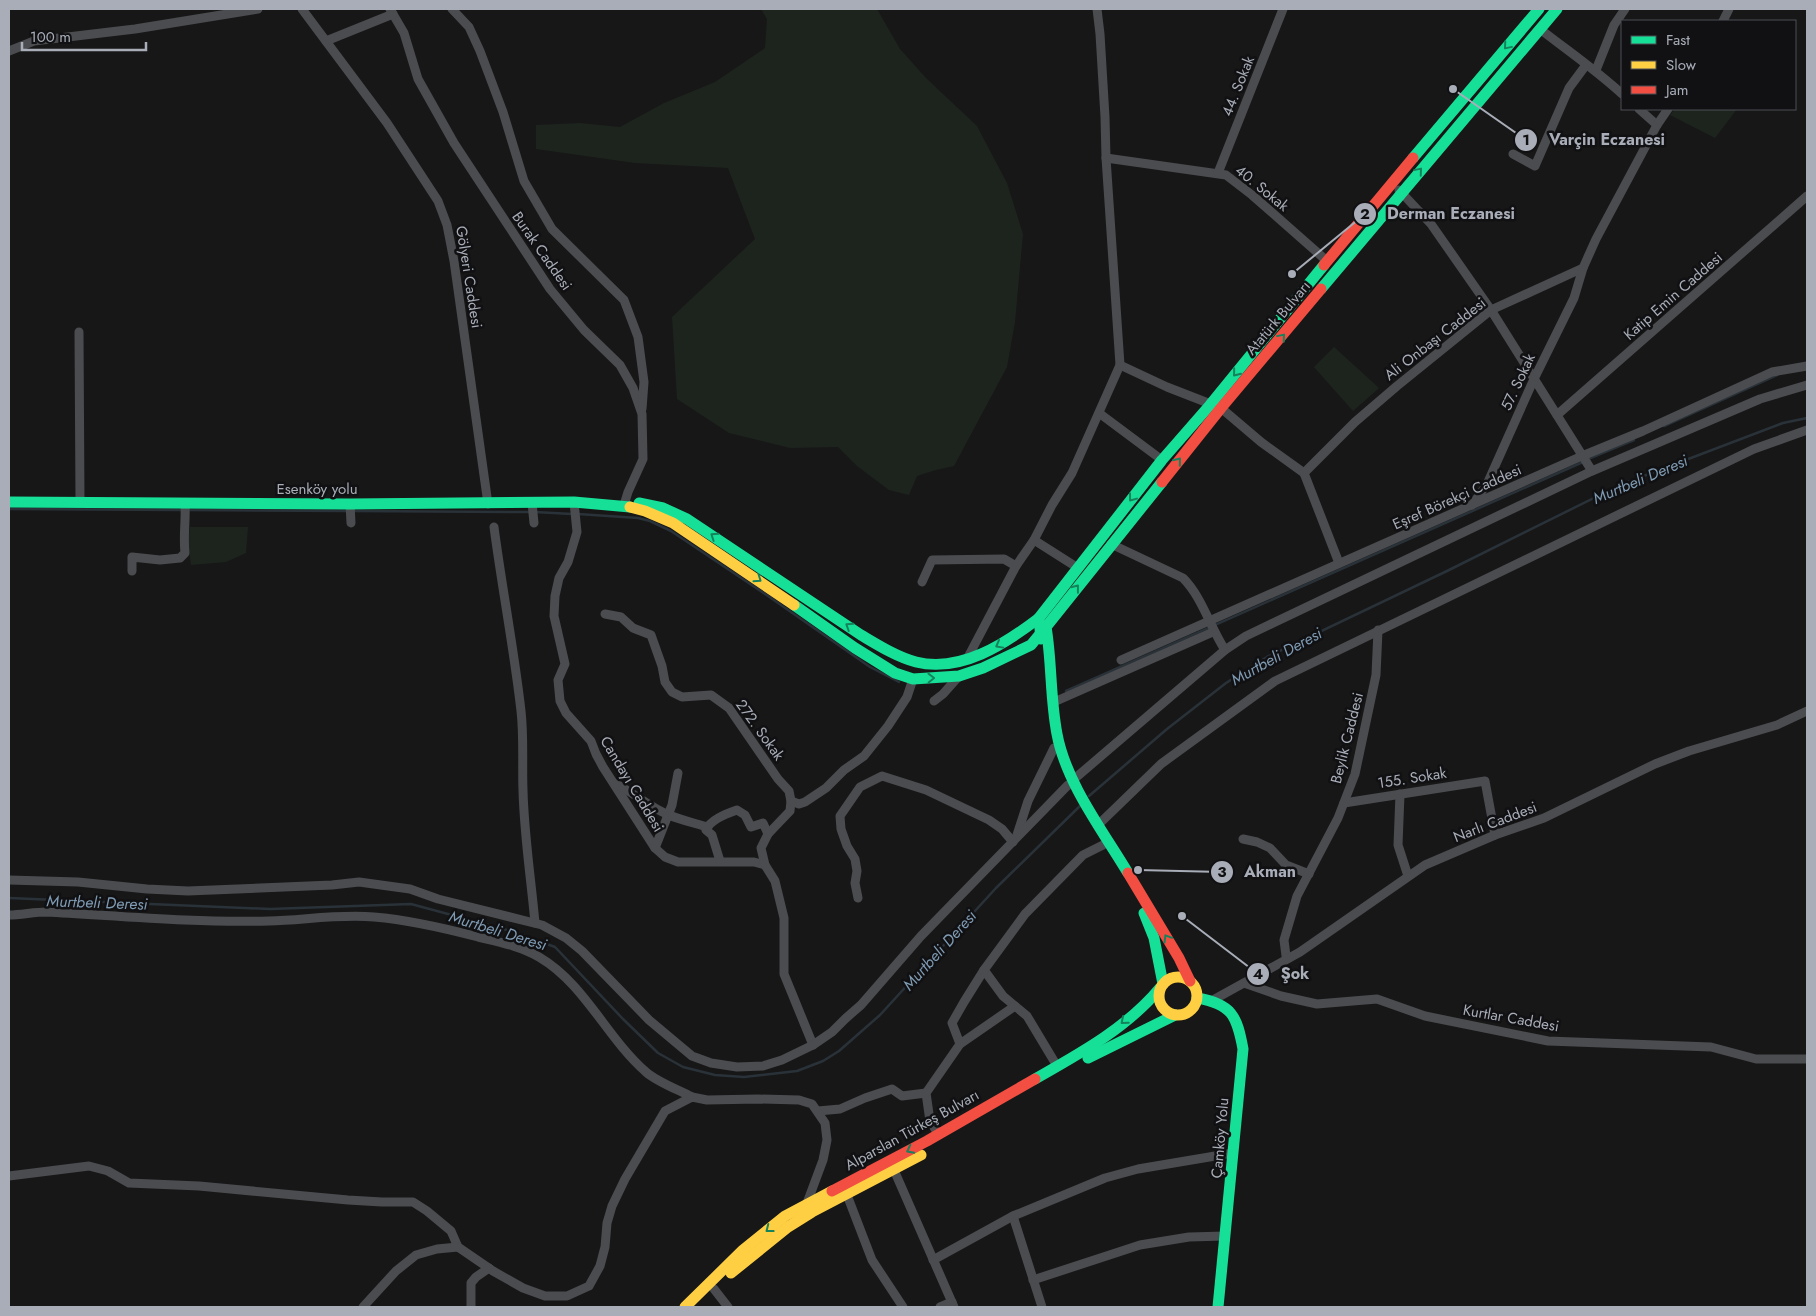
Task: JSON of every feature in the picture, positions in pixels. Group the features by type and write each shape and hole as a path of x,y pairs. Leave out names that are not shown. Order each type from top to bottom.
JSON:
{"main road":[{"name":"Atatürk Bulvarı","path":"1042,626 1111,544 1327,261 1539,9"},
{"name":"Atatürk Bulvarı","path":"1042,626 1078,568 1162,460 1216,407 1402,193 1557,9"},
{"name":"Esenköy yolu","path":"9,502 80,502 185,508 351,512 488,504 533,513 624,505"},
{"path":"624,505 640,503 658,506 679,515 709,532 867,638 895,654 928,664 943,664 967,659 990,650 1028,627 1042,626"},
{"path":"624,505 673,522 712,547 855,648 895,673 913,679 959,676 982,668 1031,645 1042,626"},
{"path":"1042,626 1050,644 1058,735 1072,786"},
{"path":"1042,626 1049,719 1058,761 1096,828 1179,958 1194,986 1197,998 1195,1004 1187,1013 1175,1015 1164,1010 1158,994 1161,986 1167,980 1179,977 1190,981"},
{"path":"1096,828 1102,845 1147,919 1157,950 1161,986"},
{"name":"Alparslan Türkeş Bulvarı","path":"685,1307 743,1250 785,1216 938,1134 1096,1044 1150,1000 1161,986"},
{"name":"Çamköy Yolu","path":"1197,998 1213,1000 1224,1006 1234,1016 1238,1024 1243,1049 1218,1307"},
{"name":"Alparslan Türkeş Bulvarı","path":"696,1307 727,1276 788,1227 812,1212 894,1170 1099,1052 1175,1015"}],"street":[{"path":"9,50 34,41 135,30 258,9"},
{"name":"Gölyeri Caddesi","path":"302,9 386,123 438,201 447,225 454,261 488,504"},
{"path":"452,9 468,27 480,51 503,112 524,181 552,229 624,300 638,337 644,382 642,414"},
{"path":"967,659 1016,566 1034,540 1072,474 1120,365 1097,9"},
{"name":"44. Sokak","path":"1218,173 1283,9"},
{"path":"1596,70 1614,25 1625,9"},
{"path":"326,41 392,12"},
{"name":"Burak Caddesi","path":"392,12 404,33 418,79 454,143 550,289 584,330 620,365 634,388 642,414 643,459 624,505"},
{"path":"1540,28 1586,65 1596,70 1621,93"},
{"path":"1513,154 1535,166 1569,88 1586,65"},
{"path":"1640,110 1657,125"},
{"path":"1582,268 1657,125 1667,110"},
{"name":"40. Sokak","path":"1106,158 1226,175 1252,195 1327,261"},
{"path":"1392,182 1431,224 1491,310 1586,462"},
{"name":"Katip Emin Caddesi","path":"1557,415 1807,196"},
{"name":"Ali Onbaşı Caddesi","path":"1304,473 1355,422 1491,310 1582,268"},
{"name":"57. Sokak","path":"1472,505 1487,484 1534,379 1574,298 1582,268"},
{"path":"79,332 80,502"},
{"path":"1120,365 1216,407 1304,473 1339,563"},
{"name":"Eşref Börekçi Caddesi","path":"1054,702 1339,563 1472,505 1586,462 1643,431 1772,372 1807,366"},
{"path":"9,880 78,882 188,891 332,885 359,882 410,889 438,899 535,923 566,938 582,951 649,1020 692,1056 712,1063 737,1067 763,1066 782,1060 813,1045 832,1032 861,1004 921,936 1013,842 1072,786 1224,650 1246,636 1586,462 1760,399 1807,385"},
{"path":"1099,412 1162,460"},
{"path":"1096,828 1161,764 1275,681 1754,449 1807,430"},
{"path":"132,571 132,557 160,560 180,558 185,553 183,537 186,523 185,508"},
{"name":"Candayı Caddesi","path":"574,510 578,532 574,546 559,578 555,596 554,616 565,664 558,680 560,701 566,713 591,741 596,754 655,848 665,856 678,862 754,862 765,865"},
{"path":"494,526 500,576 514,653 521,713 523,790 535,923"},
{"path":"1034,540 1078,568"},
{"path":"1111,544 1183,578 1191,586 1224,650"},
{"path":"922,582 932,560 1004,559 1016,566"},
{"name":"272. Sokak","path":"606,614 621,617 633,628 651,635 662,666 665,682 672,692 682,696 711,695 729,708 778,779 789,791 791,801"},
{"name":"Eşref Börekçi Caddesi","path":"1121,660 1211,626"},
{"name":"Beylik Caddesi","path":"1288,958 1286,956 1284,940 1297,896 1327,840 1355,774 1376,675 1378,630"},
{"path":"934,701 959,676"},
{"path":"813,1045 784,974 784,918 775,881 765,865 761,848 768,834 790,810 791,801 799,804 805,802 826,788 844,770 864,756 888,726 907,697 913,679"},
{"name":"Narlı Caddesi","path":"1213,1000 1314,943 1425,865 1495,834 1544,818 1655,764 1689,751 1777,724 1807,711"},
{"path":"1013,842 1020,830 1028,801 1054,748"},
{"path":"655,848 672,804 678,773"},
{"path":"858,898 855,883 855,859 847,846 841,829 840,816 860,787 882,776 926,790 989,820 1002,829 1013,842"},
{"name":"155. Sokak","path":"1344,803 1485,781 1495,834"},
{"path":"614,783 668,815 707,827"},
{"path":"1400,794 1398,845 1408,876"},
{"path":"707,827 720,817 737,810 745,815 751,827 763,823 768,834"},
{"path":"707,827 706,830 712,835 720,861"},
{"path":"1243,839 1257,842 1270,848 1286,865 1308,874"},
{"path":"960,1044 952,1023 984,970 1025,914 1083,855 1102,845"},
{"path":"9,915 20,916 44,912 146,919 268,921 324,917 373,917 448,929 518,946 556,968 586,998 625,1050 647,1073 692,1097 707,1100 799,1100 812,1104 825,1123 827,1140 823,1160 807,1203"},
{"path":"984,970 1003,996 1026,1016 1057,1066"},
{"name":"Kurtlar Caddesi","path":"1244,983 1281,996 1317,1004 1377,1000 1424,1016 1548,1041 1711,1047 1756,1060 1807,1059"},
{"path":"938,1134 930,1121 926,1093 960,1044 1015,1006"},
{"path":"818,1111 840,1109 892,1089 902,1096 926,1093"},
{"path":"9,1176 89,1166 108,1171 129,1183 199,1186 348,1200 413,1202 451,1231 458,1248 489,1268 523,1288 545,1296 567,1296 590,1286 600,1266 607,1223 612,1206 625,1179 665,1111 692,1097"},
{"path":"933,1260 1013,1216 1105,1178 1138,1169 1233,1153"},
{"path":"894,1170 953,1305 940,1307"},
{"path":"847,1195 872,1260 903,1307"},
{"path":"1013,1216 1042,1307"},
{"path":"1033,1280 1140,1245 1189,1237 1225,1236"},
{"path":"363,1307 396,1271 416,1255 437,1249 458,1248"},
{"path":"471,1307 471,1283 489,1268"},
{"path":"714,1289 728,1307"}],"shaded area":[{"path":"761,9 877,9 900,49 926,78 977,126 1007,183 1023,234 1015,322 1007,367 954,466 917,476 909,495 889,490 857,466 838,447 790,448 729,433 677,399 672,317 755,239 728,168 635,163 536,149 536,125 580,123 620,127 664,103 715,82 765,48 767,19"},
{"path":"1674,110 1736,110 1715,138 1670,115"},
{"path":"1334,347 1379,388 1353,411 1314,367"},
{"path":"190,527 248,527 246,553 226,562 191,565 188,543"}],"waterway":[{"path":"1664,426 1777,375"},
{"name":"Murtbeli Deresi","path":"1089,796 1167,729 1226,683 1267,657 1447,571 1620,485 1783,423 1807,418"},
{"path":"1588,459 1634,440"},
{"path":"1066,691 1583,462"},
{"path":"9,509 182,510"},
{"path":"188,510 347,511"},
{"path":"353,511 530,512"},
{"path":"535,512 572,514"},
{"path":"578,514 638,518 650,521 671,531 870,667 899,682"},
{"name":"Murtbeli Deresi","path":"9,898 270,909 411,904 511,931 555,947 658,1053 683,1067 715,1075 744,1077 797,1071 823,1061 839,1051 880,1015 996,888 1080,806"}],"traffic: fast":[{"path":"1413,158 1539,9"},
{"path":"1321,289 1557,9"},
{"path":"1041,639 1039,618 1162,460 1210,405 1324,265"},
{"path":"1128,873 1086,806 1068,770 1057,734 1046,627 1162,482"},
{"path":"9,502 350,504 574,502 630,507"},
{"path":"639,503 663,508 687,519 861,635 909,660 933,664 966,660 997,646 1039,618"},
{"path":"794,605 855,648 895,673 913,679 959,676 983,668 1031,645 1045,628"},
{"path":"1144,913 1154,938 1163,984"},
{"path":"1035,1079 1118,1028 1133,1016 1160,988"},
{"path":"1197,998 1218,1004 1231,1013 1238,1028 1243,1049 1218,1307"},
{"path":"1088,1058 1175,1015"}],"traffic: slow":[{"path":"630,507 673,523 794,605"},
{"path":"1178,977 1192,982 1197,996 1192,1010 1178,1015 1164,1010 1159,996 1164,982 1178,977"},
{"path":"731,1273 788,1227 812,1212 921,1155"},
{"path":"685,1307 743,1250 785,1216 832,1191"}],"traffic: jam":[{"path":"1324,265 1413,158"},
{"path":"1162,482 1221,408 1321,289"},
{"path":"1128,873 1179,958 1190,981"},
{"path":"832,1191 927,1141 1035,1079"}],"place":[{"name":"Varçin Eczanesi","path":"1453,89"},
{"name":"Derman Eczanesi","path":"1292,274"},
{"name":"Akman","path":"1138,870"},
{"name":"Şok","path":"1182,916"}]}
